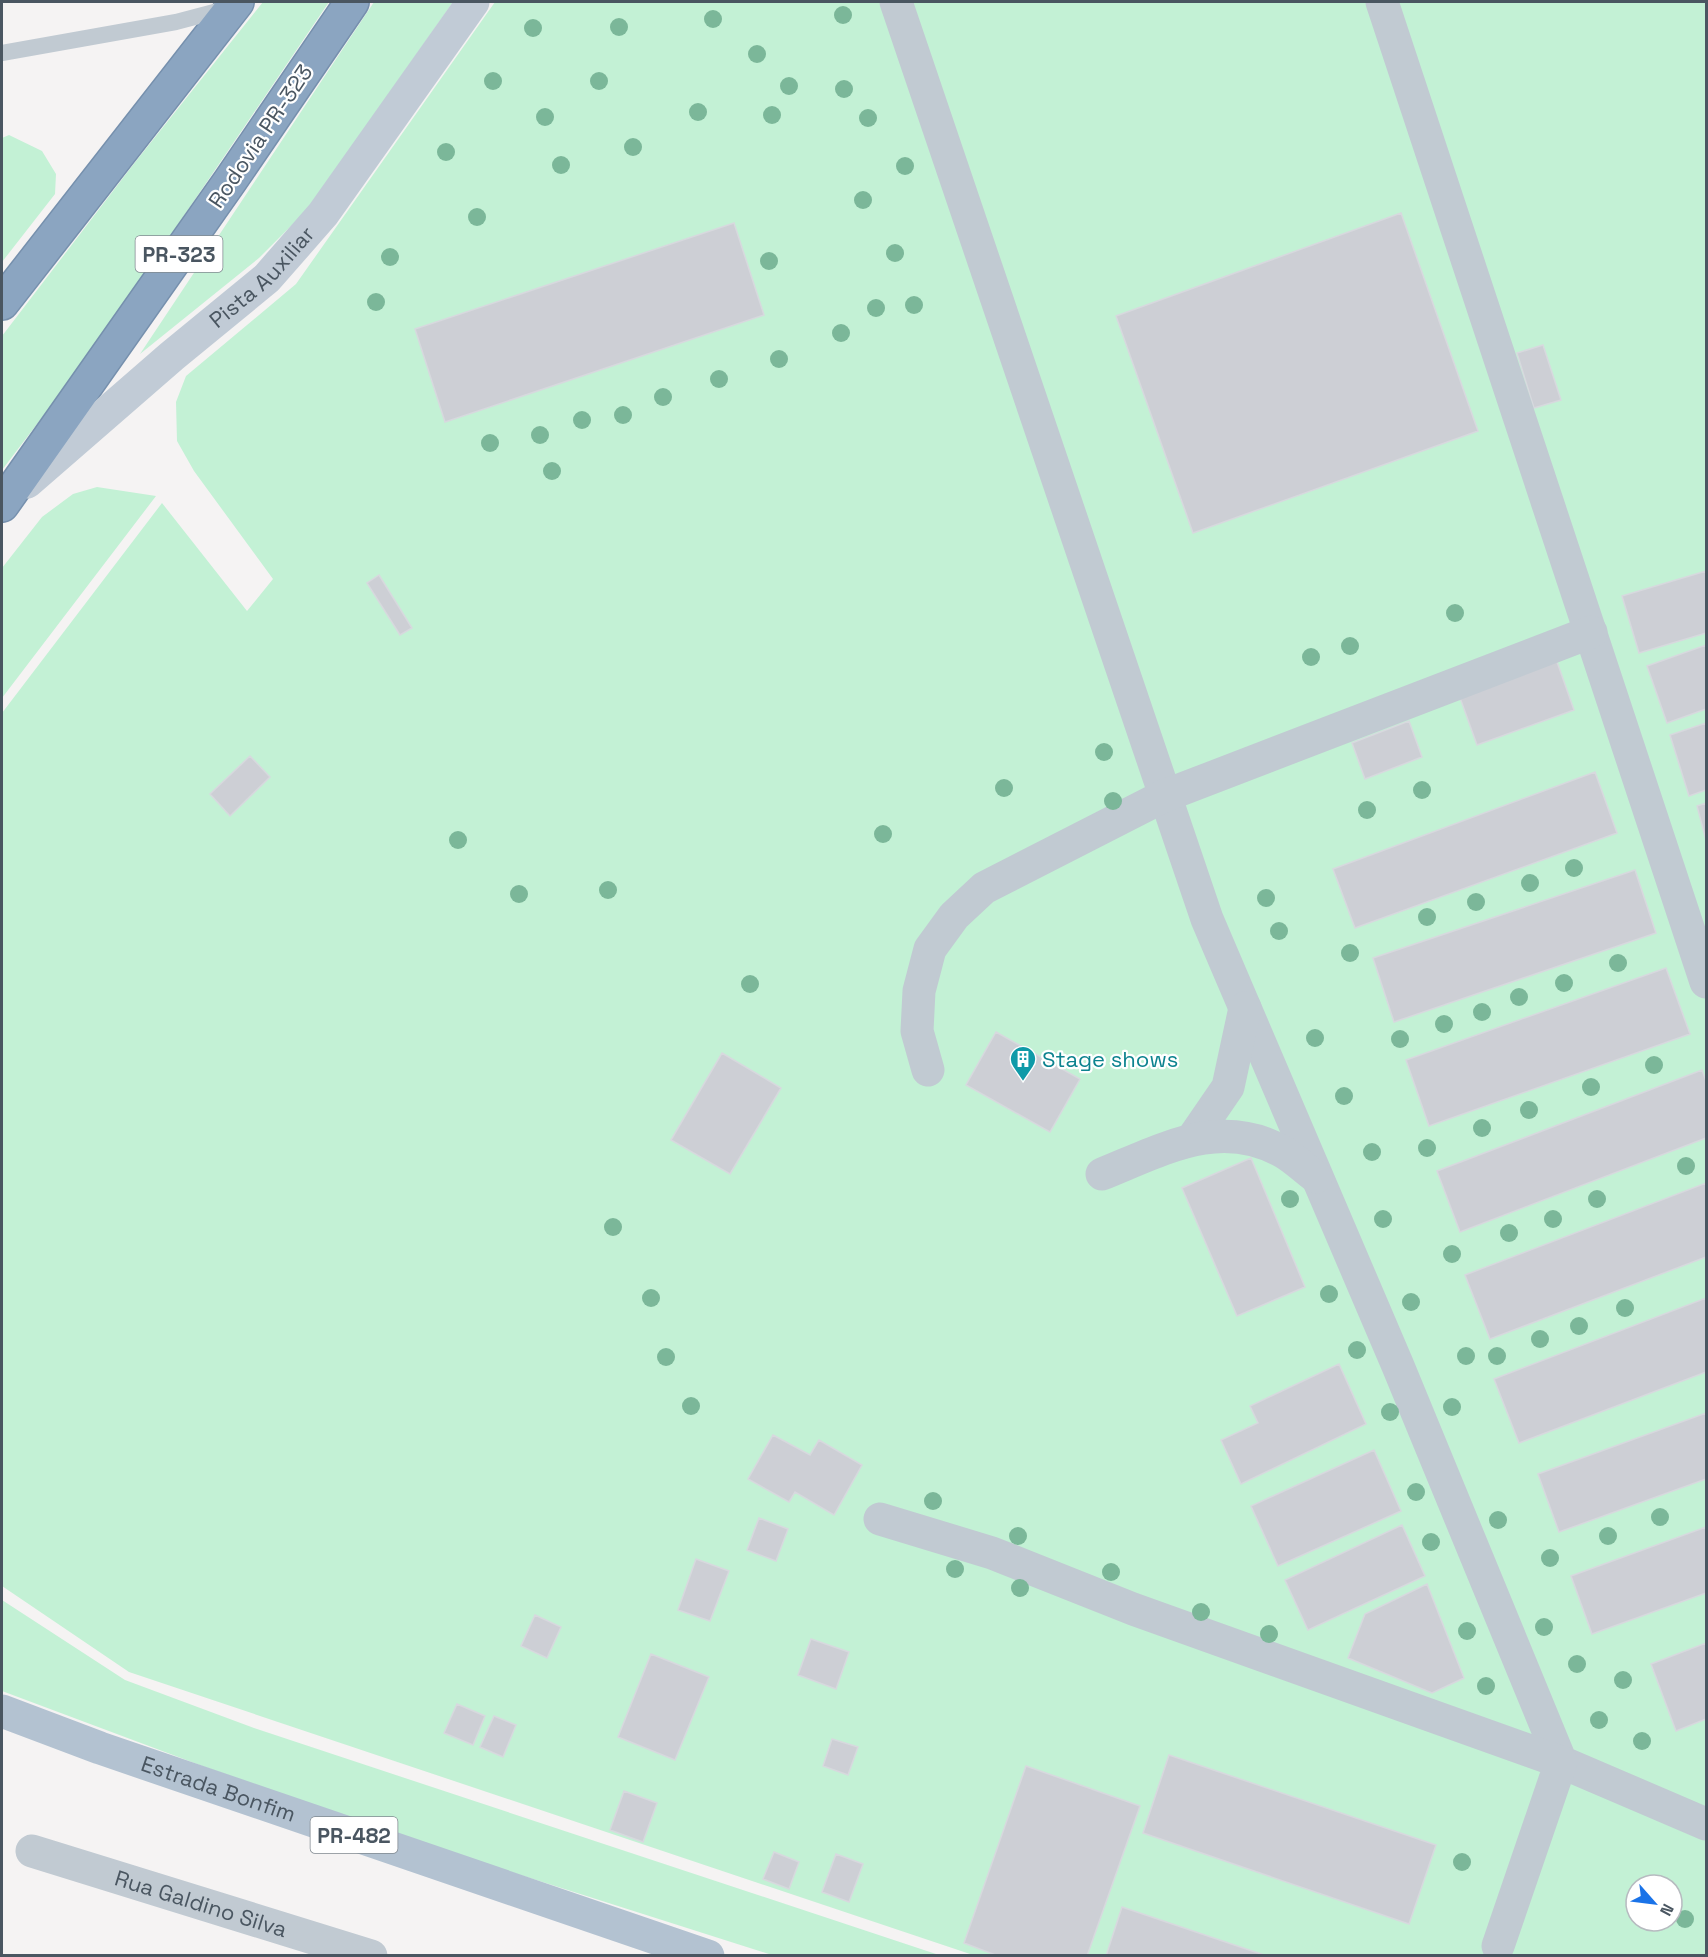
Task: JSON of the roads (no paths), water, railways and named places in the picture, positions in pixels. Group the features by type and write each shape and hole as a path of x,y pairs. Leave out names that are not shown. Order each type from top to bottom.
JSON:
{"highway":[{"name":"Rodovia PR-323","path":"2,505 224,190 352,2"},
{"path":"2,303 235,4"}],"main road":[{"name":"Estrada Bonfim","path":"2,1711 111,1752 708,1956"}],"street":[{"name":"Pista Auxiliar","path":"2,505 56,454 267,278 323,214 473,2"},
{"path":"896,2 1207,919 1561,1762 1498,1946"},
{"path":"1382,2 1707,982"},
{"path":"928,1070 916,1031 919,991 930,949 954,916 984,888 1164,796 1590,632"},
{"path":"1194,1138 1228,1087 1245,1008"},
{"path":"1102,1174 1194,1138 1246,1136 1283,1152 1317,1178"},
{"path":"880,1519 974,1546 1133,1609 1561,1762 1707,1824"},
{"name":"Rua Galdino Silva","path":"32,1851 371,1956"}],"lane":[{"path":"2,53 176,21 235,4"}],"place":[{"name":"Stage shows","path":"1023,1082"}]}
